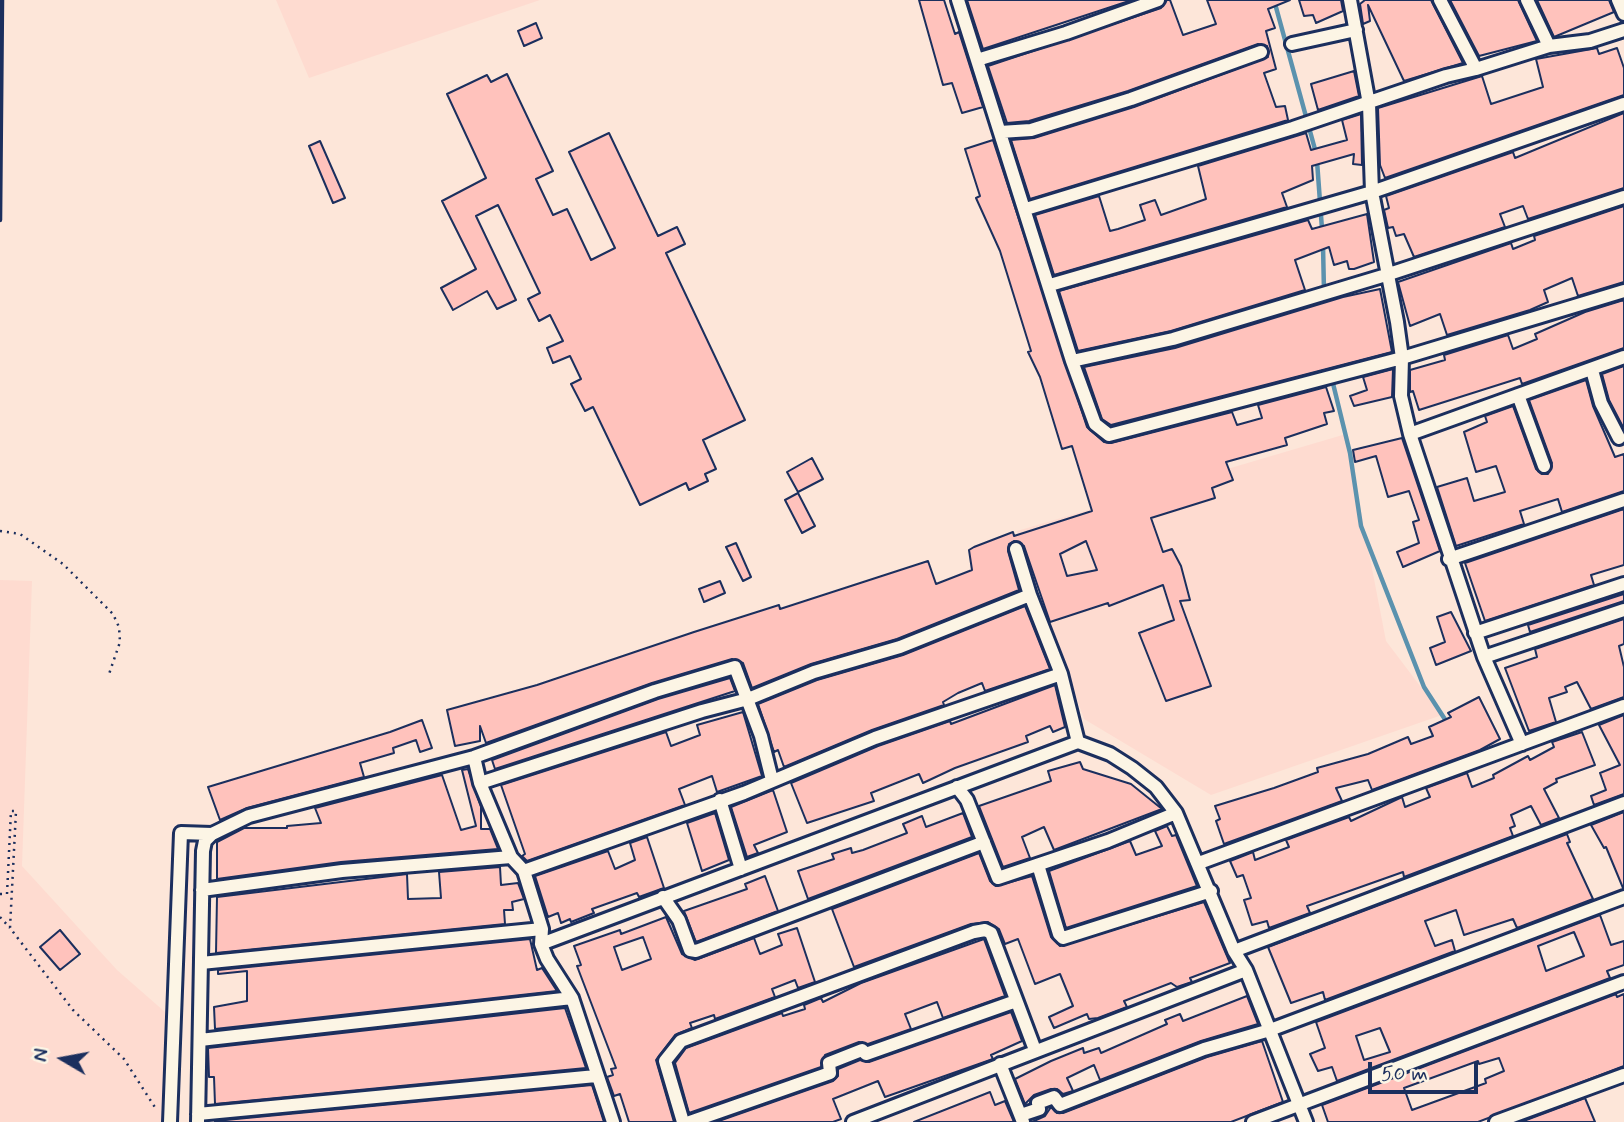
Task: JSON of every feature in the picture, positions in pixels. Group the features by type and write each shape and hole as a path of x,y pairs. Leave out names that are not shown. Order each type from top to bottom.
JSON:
{"street":[{"path":"958,0 1072,361 1095,424 1109,435 1402,358 1624,291"},
{"path":"976,60 1066,33 1158,0"},
{"path":"1349,0 1369,103 1372,192 1402,358 1401,396 1410,434 1449,559 1484,657 1522,744"},
{"path":"1440,0 1467,47 1476,69"},
{"path":"1527,0 1549,46"},
{"path":"1618,0 1624,14"},
{"path":"1292,44 1356,30"},
{"path":"1026,209 1293,128 1446,76 1549,46 1590,41 1624,30"},
{"path":"1000,132 1031,130 1131,99 1261,52"},
{"path":"1050,285 1372,192 1624,104"},
{"path":"1072,361 1173,338 1386,275 1624,197"},
{"path":"1410,434 1624,357"},
{"path":"1592,370 1601,403 1619,438"},
{"path":"1518,395 1544,466"},
{"path":"1449,559 1624,500"},
{"path":"1016,549 1030,595 1061,674 1078,741"},
{"path":"1475,633 1624,584"},
{"path":"480,783 702,710 748,699 814,672 900,647 1030,595"},
{"path":"1484,657 1624,610"},
{"path":"596,1076 198,1118 205,841 212,834 250,816 474,757 655,691 735,667 748,699 772,780"},
{"path":"524,871 720,800 875,738 1061,674"},
{"path":"1199,863 1624,706"},
{"path":"541,944 1078,741 1110,754 1132,768 1156,787 1176,813 1234,951 1247,970 1306,1122"},
{"path":"474,757 480,783 511,858 524,871 542,929 541,944 547,960 572,998 613,1122"},
{"path":"957,787 967,800 998,878 1176,813"},
{"path":"720,800 741,869"},
{"path":"1234,951 1624,803"},
{"path":"170,1119 181,833 212,834"},
{"path":"663,897 679,920 690,950 696,951 984,842"},
{"path":"202,890 342,871 511,858"},
{"path":"1038,865 1059,934 1063,938 1211,891"},
{"path":"1000,1064 1022,1119 1039,1109 1038,1103 1054,1097 1060,1104 1204,1049 1270,1030 1624,897"},
{"path":"201,963 542,929"},
{"path":"683,1122 665,1061 681,1041 974,932 985,930 991,933 1035,1051"},
{"path":"853,1122 1247,970"},
{"path":"1254,1122 1624,982"},
{"path":"200,1040 572,998"},
{"path":"690,1122 830,1073 829,1063 862,1050 866,1054 1016,1001"},
{"path":"1496,1122 1624,1075"}],"path":[{"path":"0,531 20,534 63,564 113,614 119,627 120,642 108,677"},
{"path":"0,894 7,894 11,811 16,811 10,928"},
{"path":"0,917 73,1010 124,1059 161,1116 170,1119"}],"shaded area":[{"path":"276,0 540,0 309,78"},
{"path":"1346,434 1386,641 1442,715 1211,795 1084,719 1017,531"},
{"path":"0,580 32,581 22,866 117,970 165,1012 161,1122 0,1122"}],"building":[{"path":"919,0 944,0 955,34 959,32 983,107 962,113 952,83 943,85"},
{"path":"967,0 1132,0 983,49"},
{"path":"1170,0 1183,35 1216,24 1207,0 1290,0 1268,9 1275,28 1266,31 1276,69 1264,73 1276,107 1285,106 1288,120 1030,199 1011,140 1034,138 1134,107 1268,57 1267,46 1258,44 1128,91 1029,121 1007,123 988,66 1161,8"},
{"path":"1299,0 1341,0 1343,11 1316,23 1313,15 1304,16"},
{"path":"1365,0 1431,0 1463,63 1404,81 1368,5 1370,21 1363,24 1360,4"},
{"path":"1450,0 1518,0 1537,41 1479,56"},
{"path":"1537,0 1609,0 1614,12 1554,37"},
{"path":"536,23 542,38 524,46 518,31"},
{"path":"1597,48 1599,54 1617,48 1624,68 1624,95 1385,178 1380,165 1378,108 1482,76 1491,104 1543,87 1536,59"},
{"path":"1354,71 1359,96 1318,110 1311,84"},
{"path":"507,74 553,171 536,179 553,215 567,209 591,260 615,248 569,152 609,133 658,236 677,227 685,244 666,253 745,420 703,440 716,469 705,474 708,481 689,490 686,483 640,505 593,407 585,411 571,384 581,379 570,356 553,363 547,348 563,341 550,315 539,321 528,299 540,293 498,205 476,216 516,300 497,309 487,291 453,310 441,288 476,269 442,201 486,178 447,94 487,75 491,82"},
{"path":"1624,113 1624,188 1528,219 1523,206 1500,214 1505,227 1414,257 1404,234 1396,236 1393,227 1388,228 1384,210 1389,208 1386,196 1513,152 1515,158"},
{"path":"1361,114 1362,165 1353,164 1354,154 1312,166 1313,180 1282,193 1287,207 1054,275 1035,215 1099,196 1110,231 1118,229 1145,220 1140,205 1155,200 1161,215 1206,199 1198,166 1306,133 1311,150 1347,140 1342,120"},
{"path":"993,140 1087,427 1104,442 1111,443 1232,412 1237,425 1262,418 1258,405 1326,387 1334,411 1324,413 1327,424 1285,438 1287,445 1226,462 1233,480 1212,488 1215,498 1151,518 1163,552 1172,549 1181,566 1190,600 1180,601 1211,686 1166,701 1139,633 1174,620 1163,585 1109,606 1108,603 1050,622 1024,546 1014,541 1009,544 1008,551 1019,590 897,639 811,664 752,688 743,663 732,659 652,683 486,743 480,726 480,741 455,746 447,710 537,685 779,605 780,609 928,561 936,584 972,570 969,550 974,547 1013,532 1014,536 1092,511 1072,446 1062,449 1040,377 1028,352 1031,351 1000,251 976,198 980,196 965,149","holes":["1086,541 1097,570 1067,576 1060,554"]},
{"path":"320,141 345,198 333,203 309,146"},
{"path":"1624,206 1624,282 1578,296 1572,278 1544,290 1548,302 1447,335 1440,314 1410,326 1398,282 1511,243 1513,249 1535,240 1534,236"},
{"path":"1367,214 1374,262 1354,269 1349,269 1347,261 1334,265 1329,247 1295,260 1305,290 1171,331 1078,351 1059,291 1308,220 1312,229"},
{"path":"1380,289 1392,352 1111,425 1102,419 1084,367 1175,348 1343,297"},
{"path":"1624,300 1624,348 1522,384 1520,378 1419,410 1413,391 1410,392 1410,370 1445,360 1444,355 1508,335 1513,349 1537,339 1535,334 1585,312"},
{"path":"1624,366 1623,427 1609,400 1602,374"},
{"path":"1393,369 1392,397 1354,406 1350,396 1367,390 1363,377"},
{"path":"1586,380 1593,406 1615,457 1624,454 1624,491 1562,512 1558,499 1520,511 1524,524 1456,546 1437,487 1467,478 1474,501 1505,492 1496,466 1476,472 1464,432 1487,422 1485,416 1513,406 1536,469 1542,474 1548,474 1552,463 1529,400"},
{"path":"1402,438 1440,551 1403,567 1397,552 1419,543 1413,522 1419,520 1409,491 1388,497 1376,456 1355,462 1353,450"},
{"path":"812,458 823,479 798,492 787,472"},
{"path":"798,493 815,526 802,533 785,500"},
{"path":"1624,509 1624,565 1591,575 1594,585 1485,621 1465,563"},
{"path":"736,543 751,577 743,581 726,547"},
{"path":"720,581 725,593 704,602 699,589"},
{"path":"1624,594 1624,601 1530,632 1528,625"},
{"path":"1025,606 1050,669 985,691 982,683 958,693 943,702 944,705 872,730 784,767 778,750 774,752 758,704 817,680 903,655"},
{"path":"1451,612 1471,651 1436,665 1430,648 1445,642 1437,617"},
{"path":"1624,619 1624,644 1619,646 1624,667 1624,697 1591,709 1577,682 1565,687 1567,692 1549,698 1556,722 1529,731 1505,668 1537,657 1535,649"},
{"path":"730,678 735,691 495,769 492,760 658,699"},
{"path":"1055,685 1065,727 1053,732 1050,726 1026,736 1028,742 955,768 923,783 919,774 871,793 874,801 807,823 791,783 878,746 950,721 951,724"},
{"path":"1479,697 1500,739 1480,750 1372,790 1368,780 1336,788 1342,801 1224,844 1216,821 1220,819 1215,806 1274,788 1318,772 1317,768 1368,754 1408,737 1411,744 1433,736 1429,727 1451,717 1448,713"},
{"path":"743,712 762,776 717,792 712,776 679,789 685,805 527,861 522,856 525,854 501,785 666,732 671,746 700,735 697,725"},
{"path":"1624,715 1624,794 1594,805 1591,796 1606,790 1600,773 1620,765 1599,725"},
{"path":"422,720 432,748 420,752 416,740 393,748 394,753 360,763 364,777 247,808 220,820 208,787"},
{"path":"1582,732 1595,765 1556,779 1557,782 1544,789 1559,818 1541,825 1531,806 1511,815 1515,826 1510,828 1513,836 1404,877 1403,872 1307,906 1310,913 1269,928 1267,921 1252,925 1244,900 1251,898 1243,875 1237,877 1230,861 1253,852 1255,860 1289,847 1286,840 1349,817 1351,821 1402,797 1405,807 1430,797 1426,788 1467,773 1472,787 1494,778 1493,775 1528,756 1530,760 1554,747 1552,742"},
{"path":"1080,762 1083,769 1131,784 1162,809 1054,850 1044,827 1022,837 1030,858 1003,867 979,806 1051,781 1048,771"},
{"path":"468,769 481,807 481,829 490,829 498,849 341,862 217,879 217,842 244,828 287,828 321,823 315,808 442,775 461,830 476,826 462,770"},
{"path":"773,790 787,832 754,845 758,853 747,857 731,807"},
{"path":"1624,812 1623,888 1606,847 1604,848 1591,825"},
{"path":"715,813 729,860 702,871 687,823"},
{"path":"963,813 972,837 808,899 798,871 834,859 832,854 851,848 852,853 863,850 907,833 903,824 922,816 926,827"},
{"path":"1167,826 1172,836 1176,835 1197,886 1066,928 1049,871 1130,841 1136,855 1162,846 1155,831"},
{"path":"1567,834 1570,842 1567,843 1593,899 1517,928 1513,919 1464,935 1456,910 1425,921 1435,946 1452,940 1455,951 1325,1000 1323,992 1291,1003 1268,947"},
{"path":"647,837 664,888 639,897 637,893 592,909 594,913 571,922 570,919 561,923 558,913 548,917 535,876 608,851 615,869 635,860 630,843"},
{"path":"979,853 990,881 996,886 1032,876 1051,937 1060,946 1204,902 1230,963 1190,978 1192,982 1177,987 1171,983 1124,1001 1127,1007 1098,1018 1089,1019 1087,1014 1054,1028 1049,1017 1073,1006 1060,974 1035,984 1018,939 1005,944 999,929 988,922 971,924 854,967 832,909"},
{"path":"500,867 501,885 518,883 524,899 512,902 513,910 504,910 505,924 216,953 217,897 407,874 408,899 441,898 439,872"},
{"path":"765,876 778,911 696,942 684,911 747,889 745,884"},
{"path":"1600,915 1611,945 1624,941 1624,965 1607,971 1610,978 1337,1081 1332,1067 1318,1071 1310,1054 1325,1048 1316,1022","holes":["1574,932 1584,956 1546,971 1538,946","1380,1028 1390,1052 1364,1060 1356,1036"]},
{"path":"666,917 682,954 695,960 754,938 760,954 782,945 778,934 797,928 815,982 798,988 795,980 772,989 775,997 715,1019 714,1015 690,1023 692,1028 675,1035 656,1060 674,1122 629,1122 620,1094 614,1096 607,1077 613,1075 611,1069 616,1068 577,966 581,965 574,946 620,930 621,934","holes":["643,937 651,959 622,970 614,947"]},
{"path":"60,930 80,954 60,970 40,947"},
{"path":"530,939 537,970 542,968 557,991 215,1029 214,1007 247,1001 247,971 218,974 218,970"},
{"path":"984,939 1005,996 943,1018 937,1002 905,1014 911,1029 868,1044 859,1042 825,1055 821,1067 689,1113 675,1063 686,1048 782,1013 783,1016 805,1009 804,1005 821,998 823,1002 861,983"},
{"path":"1616,994 1617,997 1624,994 1624,1066 1478,1122 1328,1122 1322,1105","holes":["1499,1058 1504,1071 1485,1079 1486,1083 1412,1110 1404,1088 1478,1061 1479,1064"]},
{"path":"1247,996 1258,1024 1201,1041 1100,1080 1094,1065 1067,1078 1073,1091 1063,1094 1057,1089 1051,1089 1034,1095 1025,1104 1015,1079 1051,1061 1083,1048 1084,1053 1099,1048 1101,1053 1167,1024 1165,1020 1180,1014 1183,1021"},
{"path":"565,1008 586,1068 215,1104 214,1077 209,1077 208,1048"},
{"path":"1011,1012 1022,1041 991,1055 993,1059 885,1097 878,1081 833,1099 841,1119 833,1122 716,1122 833,1081 838,1076 838,1069 860,1060 869,1062"},
{"path":"1262,1041 1283,1102 1231,1122 1032,1122 1045,1116 1051,1107 1057,1113 1063,1113 1207,1057"},
{"path":"592,1085 604,1122 215,1122 215,1121"},
{"path":"990,1092 995,1105 1005,1101 1014,1122 914,1122"},
{"path":"1585,1098 1595,1122 1521,1122"}],"waterway":[{"path":"1274,0 1316,153"},
{"path":"1317,161 1322,229"},
{"path":"1323,245 1324,292"},
{"path":"1328,363 1350,453 1361,526 1424,687 1448,724"}],"railway":[{"path":"0,220 2,0"}]}
